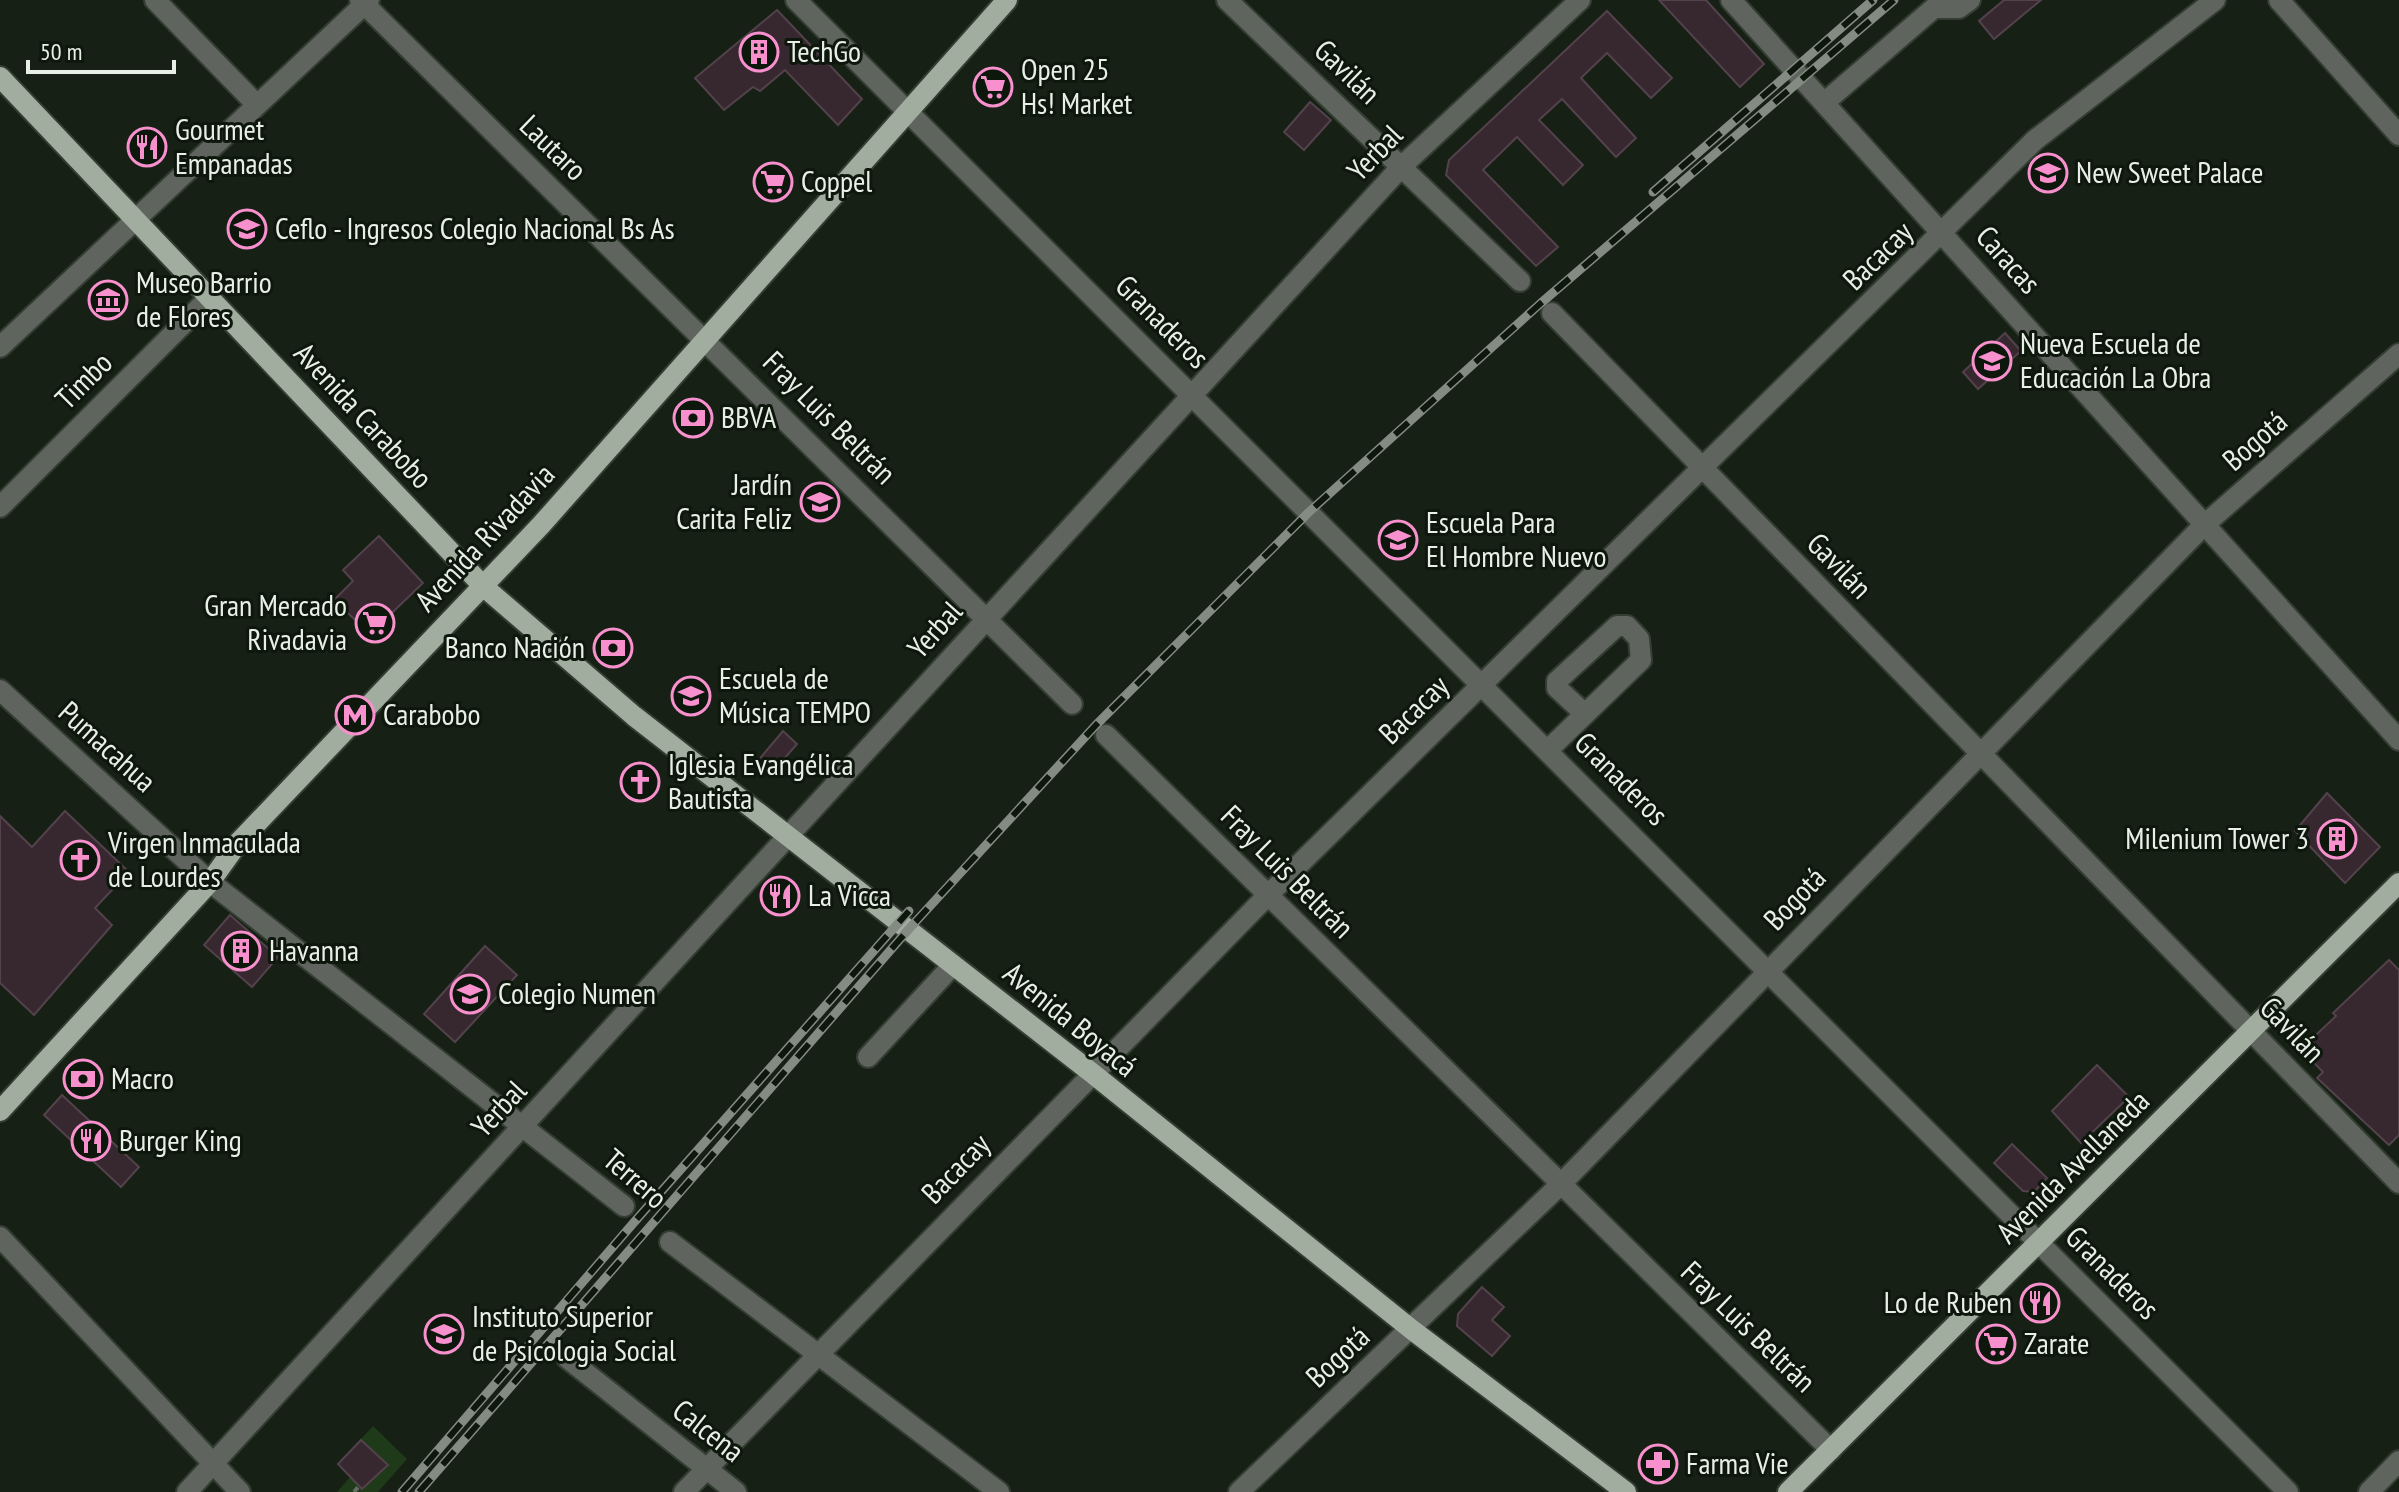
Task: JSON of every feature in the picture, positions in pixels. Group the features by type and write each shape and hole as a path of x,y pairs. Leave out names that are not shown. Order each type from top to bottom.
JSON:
{"main road":[{"name":"Avenida Rivadavia","path":"0,1111 210,882 238,843 271,807 484,587 1007,0"},
{"name":"Avenida Carabobo","path":"0,77 484,587"},
{"name":"Avenida Boyacá","path":"484,587 634,716 1092,1073 1411,1329 1626,1492"},
{"name":"Avenida Avellaneda","path":"1788,1492 2399,883"}],"street":[{"path":"155,0 257,105"},
{"name":"Granaderos","path":"796,0 1484,684 2288,1492"},
{"name":"Gavilán","path":"1227,0 1520,281"},
{"name":"Yerbal","path":"187,1492 1402,166 1580,0"},
{"name":"Caracas","path":"1731,0 2399,740"},
{"path":"1825,102 1934,8 1959,8 1970,0"},
{"name":"Bacacay","path":"684,1492 1268,895 1701,468 1944,234 2035,140 2215,0"},
{"path":"2279,0 2399,135"},
{"path":"0,347 137,221 365,2"},
{"name":"Lautaro","path":"365,2 705,338"},
{"name":"Timbo","path":"0,507 210,297"},
{"name":"Gavilán","path":"1552,313 2399,1183"},
{"name":"Fray Luis Beltrán","path":"705,338 1072,704"},
{"name":"Bogotá","path":"1239,1492 1560,1185 1978,753 2203,526 2399,354"},
{"path":"1549,749 1641,660 1639,639 1627,626 1617,626 1557,681 1557,688 1585,714"},
{"name":"Pumacahua","path":"0,690 210,882"},
{"name":"Fray Luis Beltrán","path":"1106,735 1831,1450"},
{"name":"Terrero","path":"210,882 624,1206"},
{"path":"868,1057 953,965"},
{"name":"Terrero","path":"667,1236 999,1492"},
{"path":"0,1237 240,1492"},
{"name":"Calcena","path":"567,1358 736,1492"},
{"path":"2369,1492 2399,1461"}],"path":[{"name":"Terrero","path":"624,1206 657,1238 667,1236"},
{"path":"354,1492 359,1486"}],"green space":[{"path":"373,1426 407,1459 378,1492 337,1492 351,1476 338,1464"}],"building":[{"path":"1659,0 1706,0 1764,64 1740,87"},
{"path":"2004,0 2041,0 1994,39 1979,21"},
{"name":"TechGo","path":"777,10 862,99 838,125 785,70 760,91 753,87 724,110 695,78"},
{"path":"1607,11 1672,78 1651,98 1607,53 1581,78 1636,138 1616,157 1562,99 1539,120 1583,165 1563,185 1517,137 1483,170 1558,247 1536,266 1446,175 1449,160"},
{"path":"1310,102 1331,120 1304,150 1284,132"},
{"name":"Nueva Escuela de Educación La Obra","path":"2005,333 2021,351 1978,389 1963,372"},
{"path":"379,536 423,583 370,634 334,600 353,581 343,570"},
{"path":"783,731 797,744 770,775 756,763"},
{"name":"Milenium Tower 3","path":"2327,793 2380,847 2345,883 2295,831"},
{"path":"65,811 129,872 95,908 112,925 34,1015 0,983 0,816 32,847"},
{"name":"Havanna","path":"230,915 278,957 252,987 204,945"},
{"name":"Colegio Numen","path":"485,946 517,975 455,1042 424,1014"},
{"path":"2389,960 2399,970 2399,1135 2389,1145 2317,1078 2323,1072 2301,1049 2336,1016 2333,1013"},
{"path":"2097,1065 2129,1097 2081,1143 2052,1111"},
{"name":"Burger King","path":"62,1095 139,1167 121,1187 44,1115"},
{"path":"2012,1144 2047,1178 2034,1192 2023,1191 1994,1163"},
{"path":"1482,1287 1504,1307 1492,1320 1510,1336 1492,1356 1457,1326 1458,1314"},
{"path":"361,1440 388,1465 362,1489 338,1464"}],"railway":[{"path":"1653,192 1873,0"},
{"path":"419,1492 908,930 1096,725 1309,512 1541,303 1894,0"},
{"path":"402,1492 636,1220 909,911"}],"place":[{"name":"TechGo","path":"759,52"},
{"name":"Open 25 Hs! Market","path":"993,87"},
{"name":"Gourmet Empanadas","path":"147,147"},
{"name":"New Sweet Palace","path":"2048,173"},
{"name":"Coppel","path":"773,182"},
{"name":"Ceflo - Ingresos Colegio Nacional Bs As","path":"247,229"},
{"name":"Museo Barrio de Flores","path":"108,300"},
{"name":"Nueva Escuela de Educación La Obra","path":"1992,361"},
{"name":"BBVA","path":"693,418"},
{"name":"Jardín Carita Feliz","path":"820,502"},
{"name":"Escuela Para El Hombre Nuevo","path":"1398,540"},
{"name":"Gran Mercado Rivadavia","path":"375,623"},
{"name":"Banco Nación","path":"613,648"},
{"name":"Escuela de Música TEMPO","path":"691,696"},
{"name":"Carabobo","path":"355,715"},
{"name":"Iglesia Evangélica Bautista","path":"640,782"},
{"name":"Milenium Tower 3","path":"2337,839"},
{"name":"Virgen Inmaculada de Lourdes","path":"80,860"},
{"name":"La Vicca","path":"780,896"},
{"name":"Havanna","path":"241,951"},
{"name":"Colegio Numen","path":"470,994"},
{"name":"Macro","path":"83,1079"},
{"name":"Burger King","path":"91,1141"},
{"name":"Lo de Ruben","path":"2040,1303"},
{"name":"Instituto Superior de Psicologia Social","path":"444,1334"},
{"name":"Zarate","path":"1996,1344"},
{"name":"Farma Vie","path":"1658,1464"}]}
